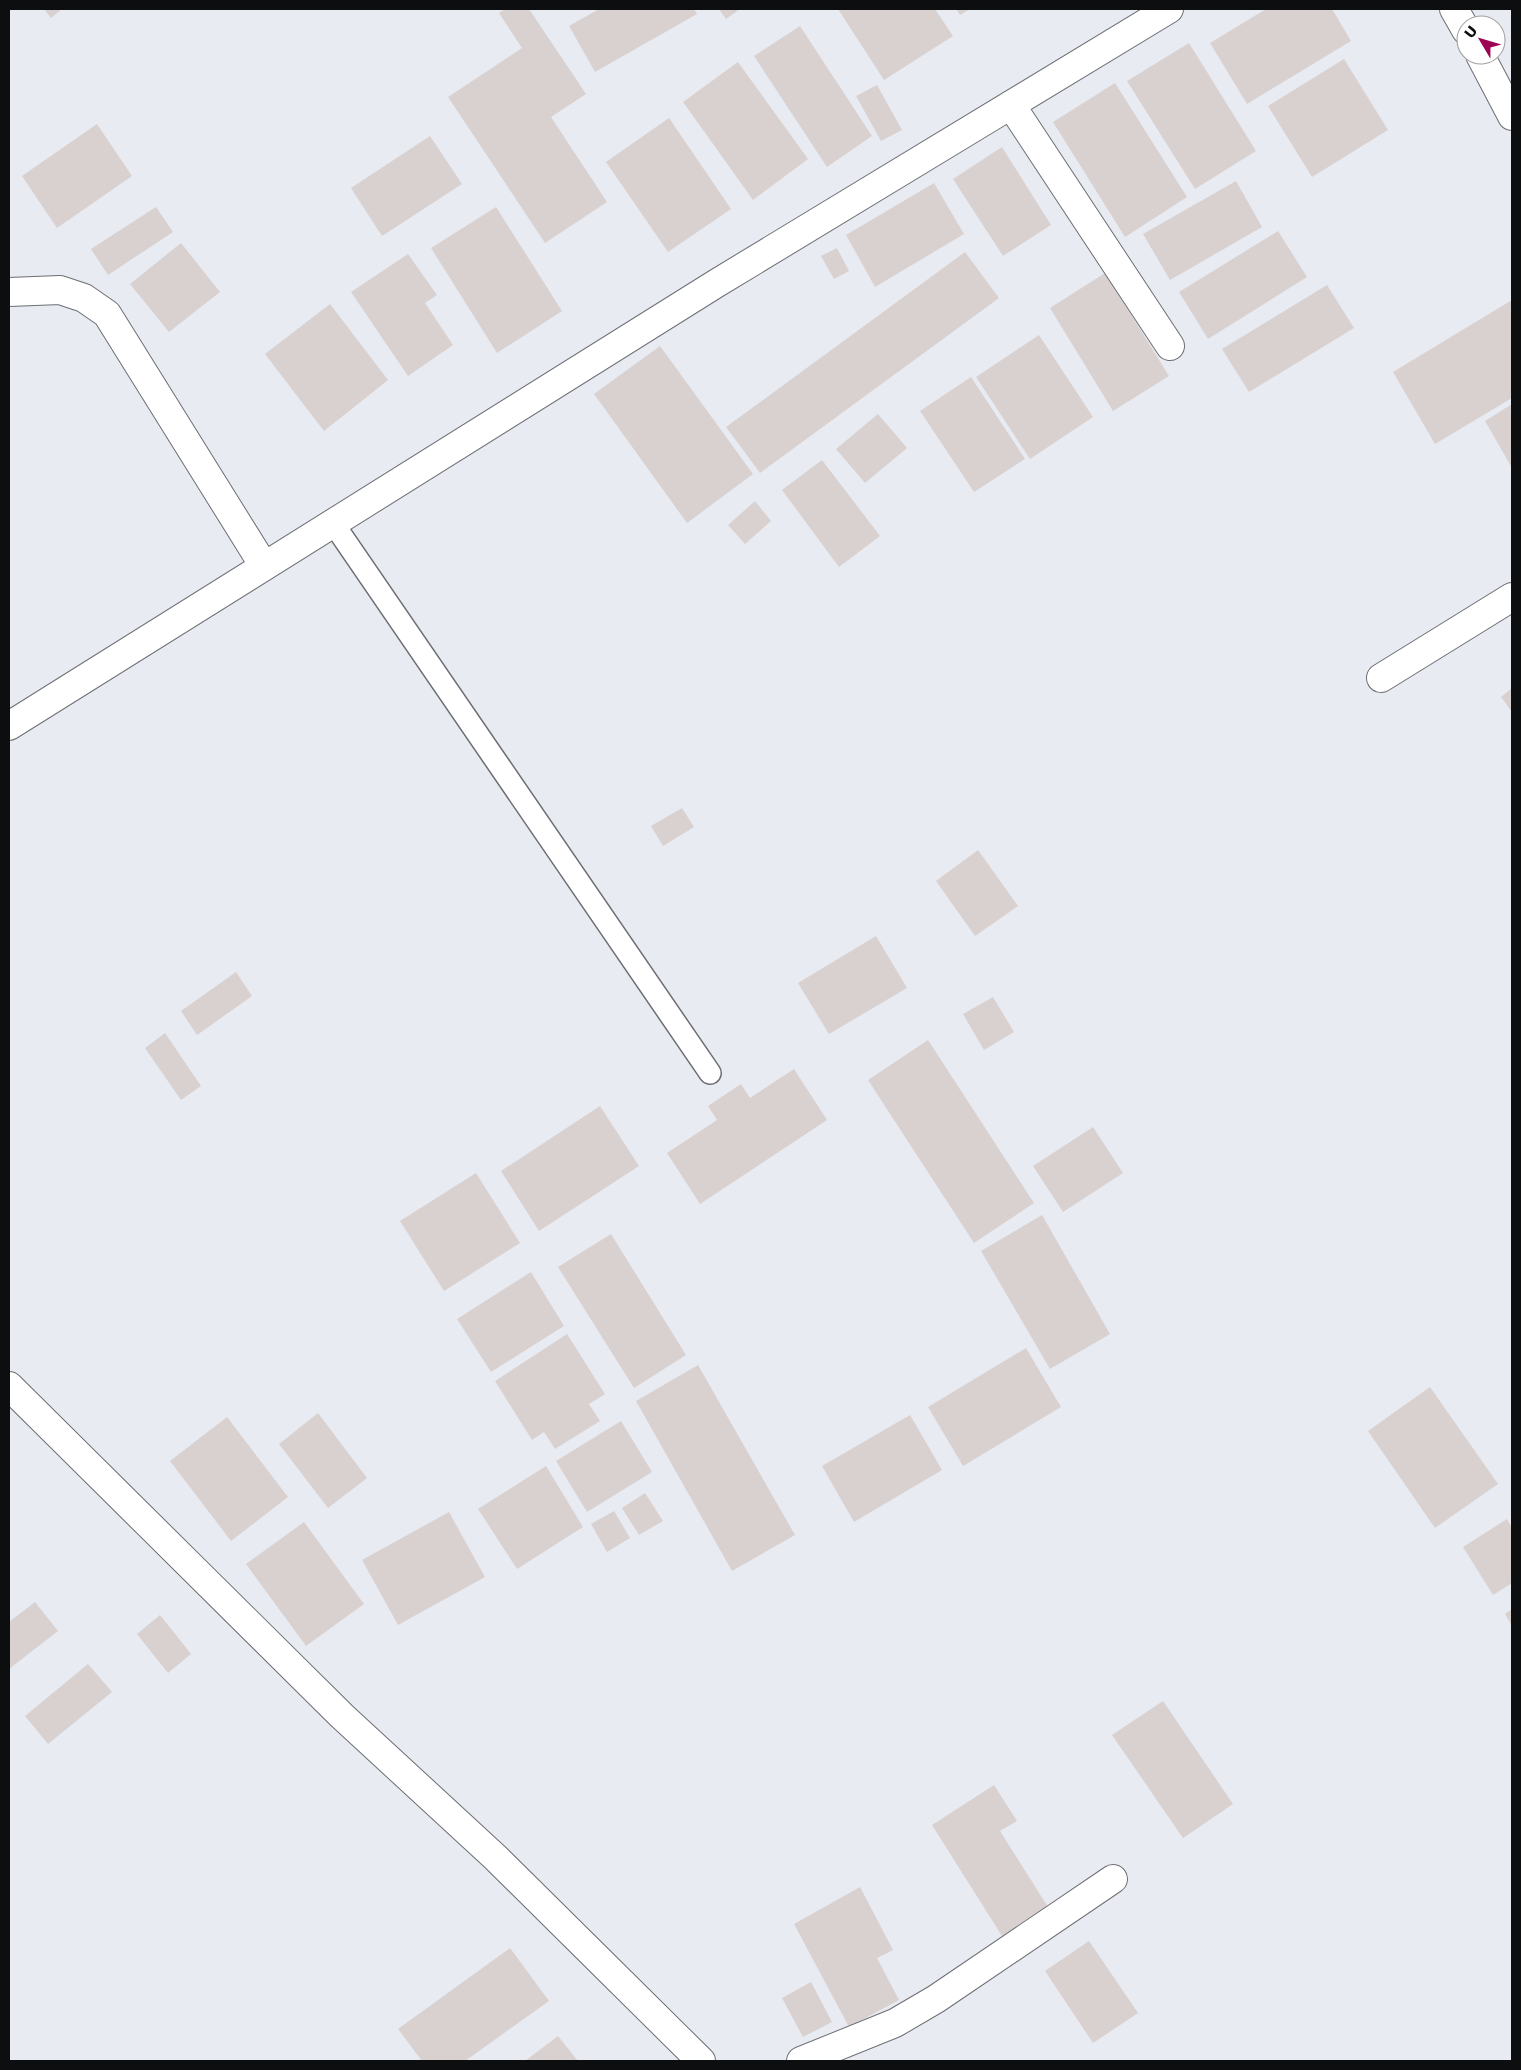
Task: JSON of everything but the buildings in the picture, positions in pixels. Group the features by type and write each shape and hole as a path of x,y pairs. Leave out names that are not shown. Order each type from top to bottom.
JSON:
{"street":[{"path":"9,726 725,278 1169,9"},
{"path":"1485,65 1512,116"},
{"path":"1010,105 1170,346"},
{"path":"9,292 60,290 84,298 107,314 264,566"},
{"path":"1381,678 1512,597"},
{"path":"9,1386 342,1716 503,1864 701,2061"},
{"path":"801,2061 895,2023 936,1999 1113,1879"}],"lane":[{"path":"333,523 710,1073"}]}
